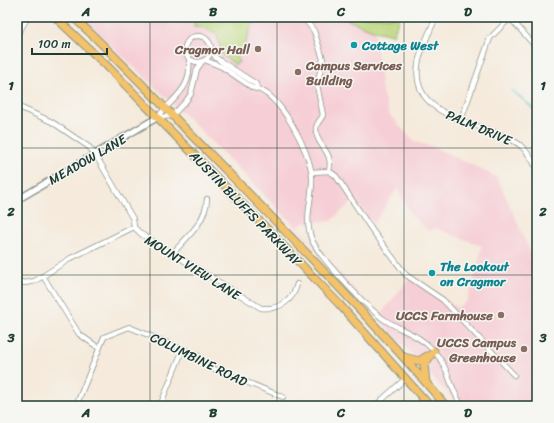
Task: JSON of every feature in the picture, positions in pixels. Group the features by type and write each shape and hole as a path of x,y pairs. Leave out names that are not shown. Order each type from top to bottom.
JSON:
{"main road":[{"name":"AUSTIN BLUFFS PARKWAY","path":"55,17 78,37 158,117 339,304 430,406"},
{"name":"AUSTIN BLUFFS PARKWAY","path":"73,17 165,108 318,264 426,382 446,406"},
{"path":"403,357 419,361 434,351"},
{"path":"406,378 412,377 426,382 424,365 434,351"}],"street":[{"path":"17,35 28,17"},
{"path":"303,17 314,31 323,59 317,84 323,115 317,124 316,131 318,138 330,159 328,171"},
{"name":"PALM DRIVE","path":"436,17 419,62 418,82 422,93 431,104 444,113 515,142 530,157 537,170"},
{"path":"461,120 490,38 509,18 537,48"},
{"path":"257,88 253,88 222,68 203,61 195,62 189,59 185,48 192,38 199,36 205,39 210,44 211,50 216,58 256,84 257,88 274,102 288,118 304,147 312,172 308,225 312,241 319,253 378,315 416,336 434,351 448,371 457,397 462,406"},
{"path":"172,116 191,94 198,69 211,50"},
{"name":"MEADOW LANE","path":"17,200 158,117 186,86 190,75 189,59"},
{"name":"MOUNT VIEW LANE","path":"17,106 52,122 88,147 95,154 133,219 134,227 141,234 172,254 261,308 273,308 284,304 292,297 297,284"},
{"name":"MEADOW LANE","path":"158,117 172,116"},
{"path":"312,172 328,171 335,174 342,182 363,217 406,275 429,289 446,303 514,375"},
{"path":"172,254 201,222 207,209 207,199"},
{"path":"17,281 31,282 71,258 134,227"},
{"path":"43,276 79,334 99,348"},
{"name":"COLUMBINE ROAD","path":"76,406 104,337 129,327 197,355 212,368 283,397"},
{"path":"160,406 183,349"},
{"path":"375,406 406,378"}],"shaded area":[{"path":"81,17 340,17 375,31 382,92 389,114 414,142 431,146 497,177 537,267 537,406 463,406 440,386 299,230 192,122","holes":["397,188 412,216 429,231 435,228 482,246 476,274 467,301 457,308 433,290 410,278 379,316 298,227 303,223 331,221 354,200 374,224"]}],"green space":[{"path":"194,17 250,17 253,21 242,53 238,52 237,58 239,61 236,65 222,55 217,35 203,27 194,26"},
{"path":"340,17 400,17 393,35 375,31"}],"waterway":[{"path":"512,90 537,112"}],"place":[{"name":"Cottage West","path":"354,45"},
{"name":"Cragmor Hall","path":"258,49"},
{"name":"Campus Services Building","path":"298,72"},
{"name":"The Lookout on Cragmor","path":"432,273"},
{"name":"UCCS Farmhouse","path":"501,315"},
{"name":"UCCS Campus Greenhouse","path":"524,349"}]}
